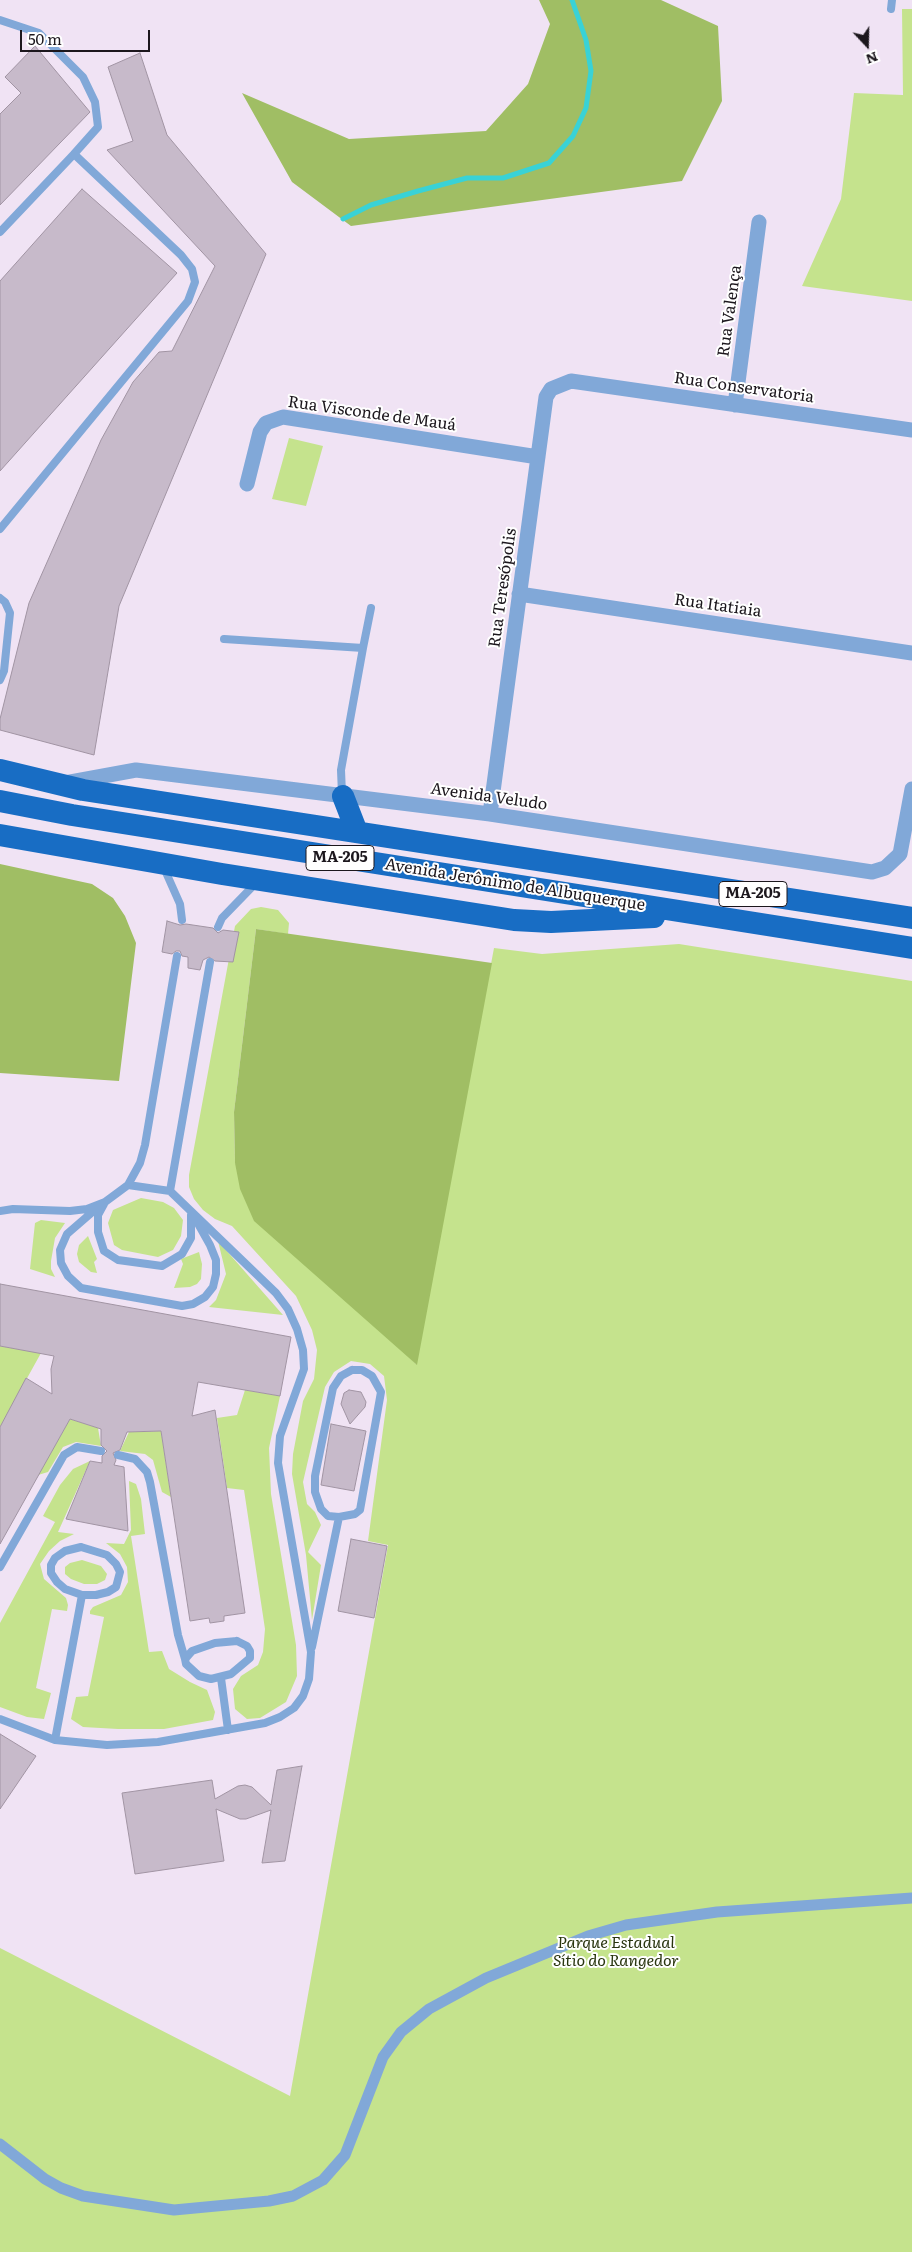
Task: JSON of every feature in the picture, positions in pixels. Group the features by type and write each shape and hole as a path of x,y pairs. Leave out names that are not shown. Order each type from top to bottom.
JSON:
{"main road":[{"name":"Avenida Jerônimo de Albuquerque","path":"0,760 58,785"},
{"name":"Avenida Jerônimo de Albuquerque","path":"0,770 58,785 912,918"},
{"path":"342,796 357,832"},
{"name":"Avenida Jerônimo de Albuquerque","path":"0,801 72,815 912,948"},
{"path":"0,835 162,864 514,920 583,921 700,914"},
{"path":"583,921 599,913 608,900 608,889 605,880 593,869"}],"street":[{"name":"Rua Valença","path":"735,404 759,222"},
{"name":"Rua Conservatoria","path":"571,381 912,430"},
{"name":"Rua Teresópolis","path":"490,814 546,397 551,389 571,381"},
{"name":"Rua Visconde de Mauá","path":"247,484 260,432 266,423 283,417 538,457"},
{"name":"Rua Itatiaia","path":"520,594 912,653"},
{"name":"Avenida Veludo","path":"58,785 136,770 490,814 872,872 880,871 890,865 900,854 912,789"},
{"path":"0,2144 45,2179 61,2188 83,2196 174,2210 269,2201 293,2196 323,2180 345,2156 384,2057 401,2032 429,2009 486,1978 588,1936 626,1925 716,1912 912,1898"}],"lane":[{"path":"891,10 892,0"},
{"path":"0,20 39,33 83,76 95,102 98,127 0,232"},
{"path":"0,529 188,301 195,282 192,269 181,255 74,154"},
{"path":"0,598 5,602 10,613 4,672 0,680"},
{"path":"342,796 342,763 371,608"},
{"path":"224,639 363,648"},
{"path":"162,864 180,904 182,920"},
{"path":"218,927 222,918 240,897 260,880"},
{"path":"177,956 145,1145 140,1163 128,1185 80,1221 66,1234 60,1250 61,1263 68,1276 82,1288 182,1306 192,1304 205,1297 213,1287 216,1274 216,1260 210,1245 190,1211"},
{"path":"170,1191 210,962"},
{"path":"128,1185 170,1191 276,1293 288,1309 298,1329 303,1350 304,1369 280,1436 278,1464 311,1652"},
{"path":"0,1211 13,1209 70,1211 105,1202"},
{"path":"105,1202 98,1215 98,1232 104,1251 118,1260 162,1266 182,1254 191,1238 193,1227 190,1211"},
{"path":"352,1370 362,1370 372,1376 381,1392 360,1510 355,1514 339,1517 328,1516 321,1509 315,1492 315,1476 333,1388 341,1376 352,1370"},
{"path":"0,1567 64,1455 77,1447 101,1451"},
{"path":"118,1455 135,1459 147,1472 178,1635 185,1658 189,1669 199,1676 211,1680 221,1678 232,1674 245,1664 250,1658 250,1651 247,1646 237,1641 215,1643 192,1650 185,1658"},
{"path":"0,1719 54,1740 107,1745 158,1742 265,1723 280,1717 294,1708 303,1696 309,1679 311,1652 339,1517"},
{"path":"81,1547 107,1555 116,1564 120,1572 116,1587 108,1592 82,1595 65,1589 57,1582 52,1573 51,1566 55,1558 65,1551 81,1547"},
{"path":"54,1740 82,1595"},
{"path":"221,1678 228,1730"}],"green space":[{"path":"539,0 661,0 718,26 722,101 682,181 351,226 292,182 242,93 349,139 486,131 528,84 550,24"},
{"path":"902,9 912,9 912,301 802,286 841,199 854,93 903,95"},
{"path":"289,438 323,446 306,506 272,499"},
{"path":"0,864 92,884 113,898 125,916 136,943 119,1081 0,1073"},
{"name":"Parque Estadual Sítio do Rangedor","path":"261,907 278,910 289,923 288,934 256,929 234,1112 235,1163 416,1364 494,948 542,954 679,944 912,981 912,2252 0,2252 0,1948 290,2096 388,1545 368,1541 387,1400 384,1376 370,1364 351,1361 334,1372 325,1387 303,1482 307,1504 315,1512 321,1525 308,1552 321,1565 312,1620 306,1555 292,1474 293,1454 303,1401 314,1379 317,1350 312,1330 296,1296 232,1226 215,1219 203,1210 194,1199 189,1187 189,1175 235,926 251,909"},
{"path":"256,929 492,963 417,1365 254,1221 240,1189 235,1163 234,1112"},
{"path":"141,1198 163,1202 174,1208 183,1220 181,1236 173,1250 158,1257 122,1250 114,1245 108,1223 113,1210"},
{"path":"41,1220 65,1223 55,1238 51,1269 55,1277 30,1269 35,1223"},
{"path":"88,1236 97,1259 94,1262 97,1273 91,1272 79,1262 77,1254 79,1245"},
{"path":"218,1241 283,1315 209,1307 216,1300 226,1274"},
{"path":"199,1252 202,1264 201,1279 197,1284 190,1287 174,1288 183,1264 181,1259"},
{"path":"0,1346 41,1353 0,1427"},
{"path":"245,1390 280,1396 269,1448 271,1494 296,1645 297,1676 286,1702 260,1718 247,1719 235,1709 233,1689 241,1676 258,1665 263,1652 265,1629 244,1490 227,1488 217,1418 237,1415"},
{"path":"70,1419 98,1428 101,1446 76,1442 63,1447 48,1472 38,1475"},
{"path":"161,1431 171,1497 162,1492 153,1460 145,1454 120,1451 129,1432"},
{"path":"90,1461 58,1532 74,1534 60,1541 49,1551 40,1564 44,1579 66,1598 68,1605 67,1611 52,1609 36,1688 51,1693 44,1719 27,1717 0,1707 0,1623 55,1522 43,1516 60,1485 73,1469"},
{"path":"129,1481 136,1484 141,1499 145,1534 131,1536 149,1652 162,1651 169,1669 207,1690 215,1712 213,1720 164,1729 118,1729 83,1727 71,1719 76,1697 88,1696 104,1617 90,1614 90,1611 93,1607 121,1595 128,1582 127,1567 120,1554 106,1543 124,1544 131,1530"},
{"path":"82,1560 101,1566 107,1574 105,1580 97,1584 84,1584 71,1579 65,1574 65,1567 70,1563"}],"building":[{"path":"35,46 90,112 0,205 0,114 21,93 5,77"},
{"path":"140,53 167,135 266,254 119,606 94,755 0,730 0,719 29,603 101,440 133,382 159,352 172,351 215,266 107,150 133,141 108,67"},
{"path":"82,189 177,273 0,471 0,281"},
{"path":"167,921 180,925 186,924 213,928 218,933 223,930 239,932 233,962 215,961 209,957 203,960 200,970 188,968 188,957 182,956 180,951 172,954 162,952"},
{"path":"0,1284 291,1337 280,1396 198,1382 192,1416 215,1410 245,1613 224,1616 224,1621 210,1623 209,1618 190,1621 161,1431 127,1432 120,1450 113,1453 116,1460 114,1465 124,1467 128,1531 66,1519 90,1461 102,1463 102,1456 107,1451 101,1445 101,1429 70,1419 0,1544 0,1427 26,1378 52,1394 51,1369 54,1356 0,1346"},
{"path":"349,1390 361,1392 366,1402 365,1407 350,1424 341,1404 344,1393"},
{"path":"331,1424 366,1431 354,1491 321,1485"},
{"path":"351,1539 387,1546 374,1618 338,1611"},
{"path":"0,1734 36,1756 0,1809"},
{"path":"302,1766 285,1861 262,1863 271,1810 246,1819 240,1819 216,1809 224,1861 135,1874 122,1793 212,1780 215,1799 238,1786 245,1785 252,1787 271,1805 277,1770"}],"waterway":[{"path":"343,219 371,205 418,191 467,178 503,178 549,163 573,136 586,108 591,71 586,40 572,0"}]}
